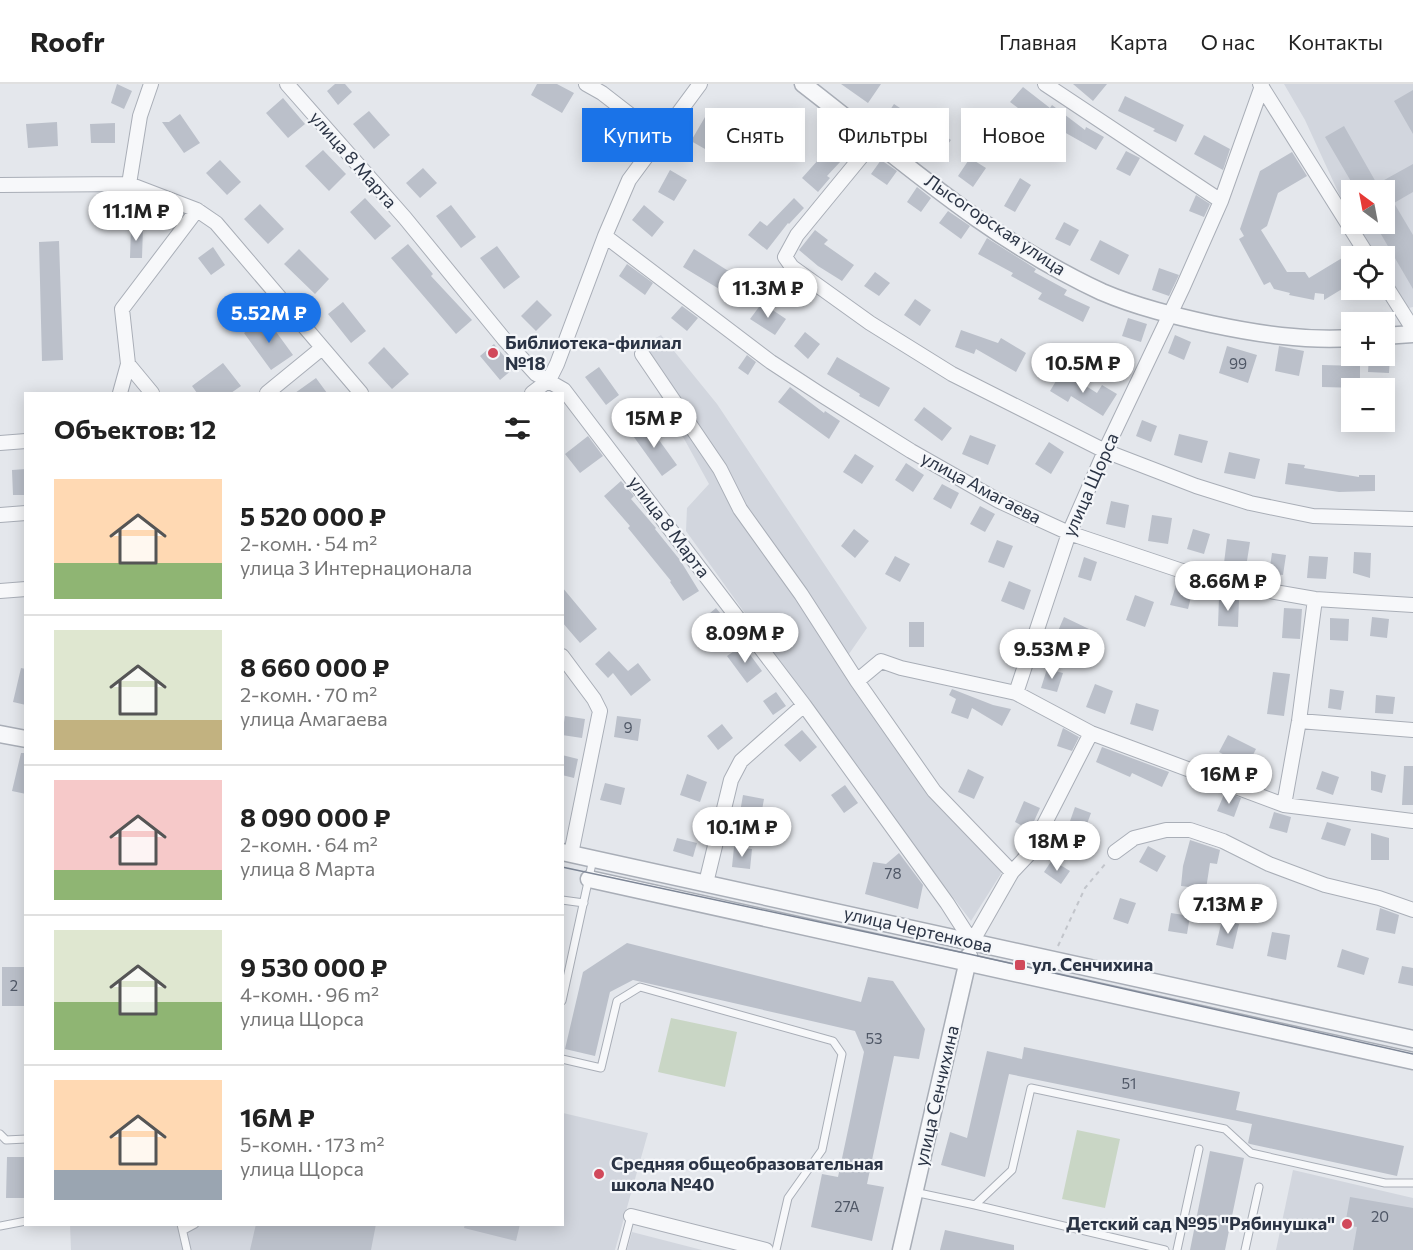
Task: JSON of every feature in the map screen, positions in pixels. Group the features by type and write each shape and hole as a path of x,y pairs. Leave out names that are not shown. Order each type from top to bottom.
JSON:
{"street":[{"path":"129,184 140,116 152,84"},
{"name":"улица 8 Марта","path":"287,84 405,218 504,339 537,374 564,390 804,705 947,903 972,942"},
{"path":"586,84 621,108"},
{"path":"682,108 700,84"},
{"name":"Лысогорская улица","path":"803,84 834,108"},
{"path":"1045,84 1221,201"},
{"path":"1260,85 1362,246"},
{"name":"улица Щорса","path":"1016,693 1069,533 1221,201 1260,85"},
{"path":"533,392 549,380 557,364 605,236 629,180 642,162"},
{"path":"857,162 797,235 785,257 792,267 870,323 952,374 1105,451 1196,486 1250,503 1313,516 1413,519"},
{"name":"Лысогорская улица","path":"903,162 956,204 1028,251 1105,293 1170,315 1254,333 1325,340 1341,339"},
{"path":"0,185 129,184 197,210 216,223 360,392"},
{"path":"120,392 128,364 122,309 197,210"},
{"name":"улица Амагаева","path":"605,236 771,362 911,451 999,501 1069,533 1212,580 1315,599 1413,606"},
{"path":"1395,300 1413,329"},
{"path":"1395,335 1413,334"},
{"path":"268,392 322,348"},
{"path":"642,354 720,469 740,509 801,594 857,681 934,791 1012,872"},
{"path":"128,364 151,392"},
{"path":"0,443 24,441"},
{"path":"0,514 24,513"},
{"path":"0,591 24,590"},
{"path":"1284,805 1299,721 1315,599"},
{"path":"564,659 594,699 600,711 567,853"},
{"path":"857,681 881,661 902,668 1016,693 1091,733 1284,805 1413,821"},
{"path":"706,883 731,780 741,761 804,705"},
{"path":"1299,721 1413,730"},
{"path":"972,942 1012,872 1029,854 1091,733"},
{"path":"0,734 24,739"},
{"path":"1115,852 1134,838 1166,830 1190,830 1223,841 1269,864 1325,885 1379,898 1413,910"},
{"name":"улица Чертенкова","path":"567,853 1413,1039"},
{"name":"улица Чертенкова","path":"589,879 1413,1061"},
{"name":"улица Сенчихина","path":"901,1250 972,942"},
{"path":"631,1216 764,1250"}],"lane":[{"path":"564,992 593,859"},
{"path":"564,900 584,903"},
{"path":"564,1059 601,1068 617,1001 640,987 833,1041 842,1054 822,1150 788,1198 776,1250"},
{"path":"975,1205 1012,1170 1031,1088 1225,1129 1251,1153 1385,1183 1413,1183"},
{"path":"0,1134 6,1140 24,1139"},
{"path":"1177,1250 1199,1149"},
{"path":"1245,1250 1259,1187"},
{"path":"914,1192 1165,1250"},
{"path":"622,1250 631,1216"},
{"path":"0,1226 24,1221"},
{"path":"183,1227 187,1250"}],"path":[{"path":"1052,960 1085,888 1115,852"}],"shaded area":[{"path":"1284,84 1413,84 1413,307 1404,309 1395,293 1395,246 1367,246 1360,234 1395,234 1395,180 1341,180 1341,198 1305,120"},
{"path":"661,335 717,404 867,628 842,664 933,797 1002,872 971,921 873,792 686,531 687,508 709,484 635,350"},
{"name":"Средняя общеобразовательная школа №40","path":"564,1113 648,1133 615,1250 71,1250 70,1226 564,1226"},
{"name":"Детский сад №95 \"Рябинушка\"","path":"1293,1170 1413,1198 1413,1250 1276,1250"},
{"path":"632,1232 702,1250 627,1250"}],"green space":[{"path":"671,1018 737,1032 725,1087 658,1072"},
{"path":"1077,1130 1120,1139 1105,1208 1062,1199"}],"building":[{"path":"117,84 132,91 124,109 111,103"},
{"path":"335,84 345,84 352,92 338,105 327,91"},
{"path":"537,84 557,84 574,93 562,113 531,95"},
{"path":"841,84 881,84 868,103"},
{"path":"1073,84 1107,84 1093,101"},
{"path":"1023,87 1050,108 1018,108 1010,102"},
{"path":"1413,90 1413,134 1394,101"},
{"path":"1125,96 1184,125 1176,142 1118,111"},
{"path":"283,98 305,124 288,138 266,113"},
{"path":"369,111 390,135 374,149 353,124"},
{"path":"180,114 200,143 184,153 162,122 169,122"},
{"path":"1066,116 1085,130 1086,127 1104,137 1096,150 1066,133"},
{"path":"705,117 705,149 693,142 693,138"},
{"path":"57,122 58,146 28,148 26,124"},
{"path":"115,123 115,143 91,143 90,124"},
{"path":"1344,126 1375,180 1350,180 1325,137"},
{"path":"1204,135 1230,149 1223,170 1194,154"},
{"path":"323,150 346,174 329,191 305,166"},
{"path":"1126,151 1140,158 1130,176 1116,169"},
{"path":"1292,152 1307,176 1278,193 1267,226 1261,230 1287,272 1305,272 1309,278 1341,259 1341,290 1324,300 1324,294 1315,293 1314,300 1289,295 1290,293 1274,289 1270,282 1264,285 1239,239 1244,236 1240,229 1260,171"},
{"path":"220,160 241,182 227,195 206,173"},
{"path":"817,161 840,162 827,176 830,178 818,192 802,178"},
{"path":"880,162 884,162 897,171 887,185 871,174"},
{"path":"967,162 976,162 986,168 973,187 958,176"},
{"path":"1413,164 1413,192 1395,202 1395,180 1384,180"},
{"path":"423,168 437,183 420,198 406,183"},
{"path":"670,170 687,180 674,201 658,192"},
{"path":"1020,178 1031,185 1015,212 1004,206"},
{"path":"917,187 931,198 921,212 907,202"},
{"path":"1196,195 1210,204 1204,217 1189,211"},
{"path":"365,198 391,226 375,240 350,212"},
{"path":"794,198 804,208 788,223 767,250 748,235 760,221 767,226"},
{"path":"260,204 284,229 268,244 244,219"},
{"path":"451,205 476,237 461,248 436,216"},
{"path":"644,205 664,222 652,237 632,220"},
{"path":"1395,205 1413,235 1413,289 1395,258 1395,246 1388,246 1381,234 1395,234"},
{"path":"948,211 970,226 961,239 939,223"},
{"path":"1064,222 1079,230 1070,246 1055,239"},
{"path":"131,227 143,227 142,258 130,258"},
{"path":"815,230 828,240 824,244 854,265 842,281 818,266 799,250"},
{"path":"987,238 1036,269 1034,272 1067,290 1064,295 1090,307 1083,322 1038,299 1042,293 1011,276 1013,273 978,254"},
{"path":"1100,240 1129,255 1119,275 1090,260"},
{"path":"59,241 63,360 42,361 39,242"},
{"path":"408,244 433,274 431,276 472,320 456,334 391,258"},
{"path":"497,246 520,277 504,289 480,258"},
{"path":"213,247 225,265 211,275 198,258"},
{"path":"299,249 329,279 315,294 284,264"},
{"path":"694,249 744,281 734,298 683,267"},
{"path":"627,264 653,283 645,295 619,276"},
{"path":"1159,268 1179,275 1169,296 1152,290"},
{"path":"875,272 890,283 879,296 864,286"},
{"path":"915,299 931,310 920,326 904,315"},
{"path":"537,300 552,315 536,331 521,316"},
{"path":"343,302 366,331 351,343 328,314"},
{"path":"762,303 786,319 775,335 750,319"},
{"path":"682,306 698,318 687,331 671,318"},
{"path":"266,318 293,355 271,370 244,333"},
{"path":"1128,318 1147,324 1141,342 1122,336"},
{"path":"961,330 998,343 1001,338 1026,353 1016,372 976,349 974,354 955,347"},
{"path":"805,332 820,344 808,359 794,346"},
{"path":"1175,335 1191,342 1184,360 1168,353"},
{"path":"494,344 514,368 500,380 480,356"},
{"path":"1227,346 1257,355 1248,383 1219,373"},
{"path":"1279,346 1304,351 1299,376 1275,371"},
{"path":"384,347 409,374 392,389 368,363"},
{"path":"747,355 756,362 748,375 738,368"},
{"path":"837,357 890,388 879,407 827,374"},
{"path":"223,363 241,386 232,392 196,392 192,386"},
{"path":"1322,365 1360,366 1360,378 1341,378 1341,388 1322,387"},
{"path":"1368,366 1389,366 1389,373 1368,372"},
{"path":"599,367 619,395 606,405 585,377"},
{"path":"1062,371 1097,393 1102,385 1117,394 1103,416 1071,396 1068,402 1050,391"},
{"path":"316,378 326,392 296,392"},
{"path":"790,387 824,413 825,411 840,421 829,439 778,402"},
{"path":"924,407 952,428 942,441 914,420"},
{"path":"1142,420 1157,426 1151,442 1136,436"},
{"path":"646,422 677,465 662,476 631,433"},
{"path":"1179,434 1208,441 1202,463 1174,455"},
{"path":"970,435 996,445 988,465 962,454"},
{"path":"588,436 603,456 580,473 565,454"},
{"path":"1049,442 1064,452 1051,474 1035,464"},
{"path":"1229,452 1260,459 1255,479 1224,473"},
{"path":"855,454 874,466 862,484 843,472"},
{"path":"906,463 924,475 913,492 895,480"},
{"path":"1288,463 1305,465 1304,468 1359,477 1359,475 1375,475 1375,491 1339,492 1285,484"},
{"path":"24,469 24,495 13,495 12,470"},
{"path":"621,481 634,496 631,499 680,560 699,591 683,601 671,581 628,528 630,526 604,496"},
{"path":"942,484 959,493 951,509 933,499"},
{"path":"1111,501 1129,505 1125,528 1106,524"},
{"path":"980,506 995,514 985,532 970,524"},
{"path":"1152,515 1172,518 1168,544 1148,541"},
{"path":"854,529 869,541 855,558 841,546"},
{"path":"1193,529 1210,534 1204,554 1187,549"},
{"path":"1227,539 1250,542 1246,567 1224,563"},
{"path":"997,540 1013,546 1004,568 988,562"},
{"path":"1354,552 1371,553 1370,578 1353,573"},
{"path":"1272,553 1286,555 1283,575 1269,573"},
{"path":"895,556 910,564 900,582 885,574"},
{"path":"1309,556 1328,557 1326,579 1307,578"},
{"path":"1084,557 1097,562 1091,581 1078,577"},
{"path":"1009,581 1031,590 1024,610 1001,601"},
{"path":"1176,585 1193,589 1188,609 1170,605"},
{"path":"564,589 597,629 580,643 564,624"},
{"path":"1135,595 1154,602 1145,627 1126,620"},
{"path":"1219,597 1239,598 1238,627 1218,626"},
{"path":"716,608 729,624 711,639 698,623"},
{"path":"1284,608 1302,609 1300,639 1282,638"},
{"path":"1064,617 1089,629 1080,649 1055,638"},
{"path":"1372,617 1389,619 1387,638 1370,636"},
{"path":"1330,618 1349,619 1348,641 1330,640"},
{"path":"909,622 924,622 924,647 909,647"},
{"path":"743,645 762,671 747,683 727,656"},
{"path":"609,651 628,671 638,663 651,680 631,696 613,673 608,678 595,664"},
{"path":"21,668 24,669 24,705 13,702"},
{"path":"1047,669 1063,673 1057,692 1041,688"},
{"path":"1273,672 1290,674 1284,716 1267,714"},
{"path":"1095,684 1113,691 1105,714 1086,707"},
{"path":"952,689 993,705 1011,709 1002,726 972,708 968,719 951,713 956,699 949,695"},
{"path":"1330,689 1344,691 1341,710 1328,708"},
{"path":"776,692 786,706 773,715 763,701"},
{"path":"1376,695 1395,697 1393,714 1375,713"},
{"path":"1136,703 1159,710 1153,731 1130,724"},
{"path":"565,716 585,719 582,738 564,735"},
{"path":"617,716 641,719 638,741 614,737"},
{"path":"722,724 733,738 718,750 707,736"},
{"path":"1063,728 1079,737 1072,751 1057,746"},
{"path":"802,730 817,747 800,762 784,745"},
{"path":"1228,735 1256,749 1247,767 1219,752"},
{"path":"1102,747 1169,772 1162,787 1132,773 1130,777 1096,762"},
{"path":"21,753 24,753 24,794 12,791"},
{"path":"564,756 578,759 574,778 564,776"},
{"path":"1404,766 1413,766 1413,805 1402,805"},
{"path":"968,769 984,777 974,799 958,792"},
{"path":"1322,771 1339,777 1333,795 1316,789"},
{"path":"1371,771 1386,775 1382,793 1371,790"},
{"path":"687,774 707,782 700,802 680,795"},
{"path":"605,783 625,788 621,805 600,800"},
{"path":"845,785 858,803 844,813 831,795"},
{"path":"1225,792 1241,798 1234,817 1217,811"},
{"path":"743,795 764,799 760,821 739,818"},
{"path":"1024,801 1040,808 1030,830 1015,822"},
{"path":"1075,807 1091,813 1080,843 1064,838"},
{"path":"1274,812 1291,817 1287,833 1269,828"},
{"path":"1327,822 1351,829 1345,846 1321,839"},
{"path":"1371,833 1389,838 1389,860 1371,860"},
{"path":"677,838 697,843 693,857 673,851"},
{"path":"1190,840 1220,850 1217,864 1210,863 1206,889 1181,886 1183,866"},
{"path":"1148,846 1166,856 1157,872 1139,862"},
{"path":"734,847 752,849 750,869 732,867"},
{"path":"899,853 923,885 918,909 865,894 873,862 886,864"},
{"path":"1052,860 1070,871 1061,884 1044,872"},
{"path":"1120,898 1136,903 1128,924 1113,919"},
{"path":"1380,908 1399,915 1395,934 1376,930"},
{"path":"1171,913 1190,916 1187,934 1168,931"},
{"path":"1222,920 1239,924 1233,949 1216,945"},
{"path":"1272,932 1290,935 1286,960 1267,956"},
{"path":"627,943 861,1002 868,977 893,981 925,1029 919,1059 894,1056 867,1184 884,1187 872,1241 811,1227 822,1174 838,1177 864,1052 855,1031 633,980 610,992 595,1056 565,1049 583,972"},
{"path":"1342,949 1369,958 1364,975 1337,967"},
{"path":"1402,966 1413,968 1413,986 1398,983"},
{"path":"2,967 24,967 24,1006 2,1006"},
{"path":"1024,1047 1240,1092 1236,1110 1404,1146 1397,1176 1250,1144 1248,1143 1252,1124 1009,1074 985,1177 941,1165 950,1132 967,1138 987,1051 1022,1059"},
{"path":"1210,1151 1244,1158 1225,1250 1190,1250"},
{"path":"7,1157 24,1157 24,1198 6,1198"},
{"path":"1350,1197 1413,1208 1413,1250 1353,1250 1357,1227 1345,1225"},
{"path":"256,1226 376,1226 371,1250 250,1250"},
{"path":"464,1226 520,1226 516,1241 464,1228"},
{"path":"945,1230 1014,1245 1014,1250 940,1250"}],"tram line":[{"path":"564,867 969,954 1413,1054"}],"place":[{"name":"Библиотека-филиал №18","path":"493,353"},
{"name":"ул. Сенчихина","path":"1020,965"},
{"name":"Средняя общеобразовательная школа №40","path":"599,1174"},
{"name":"Детский сад №95 \"Рябинушка\"","path":"1347,1224"}]}
